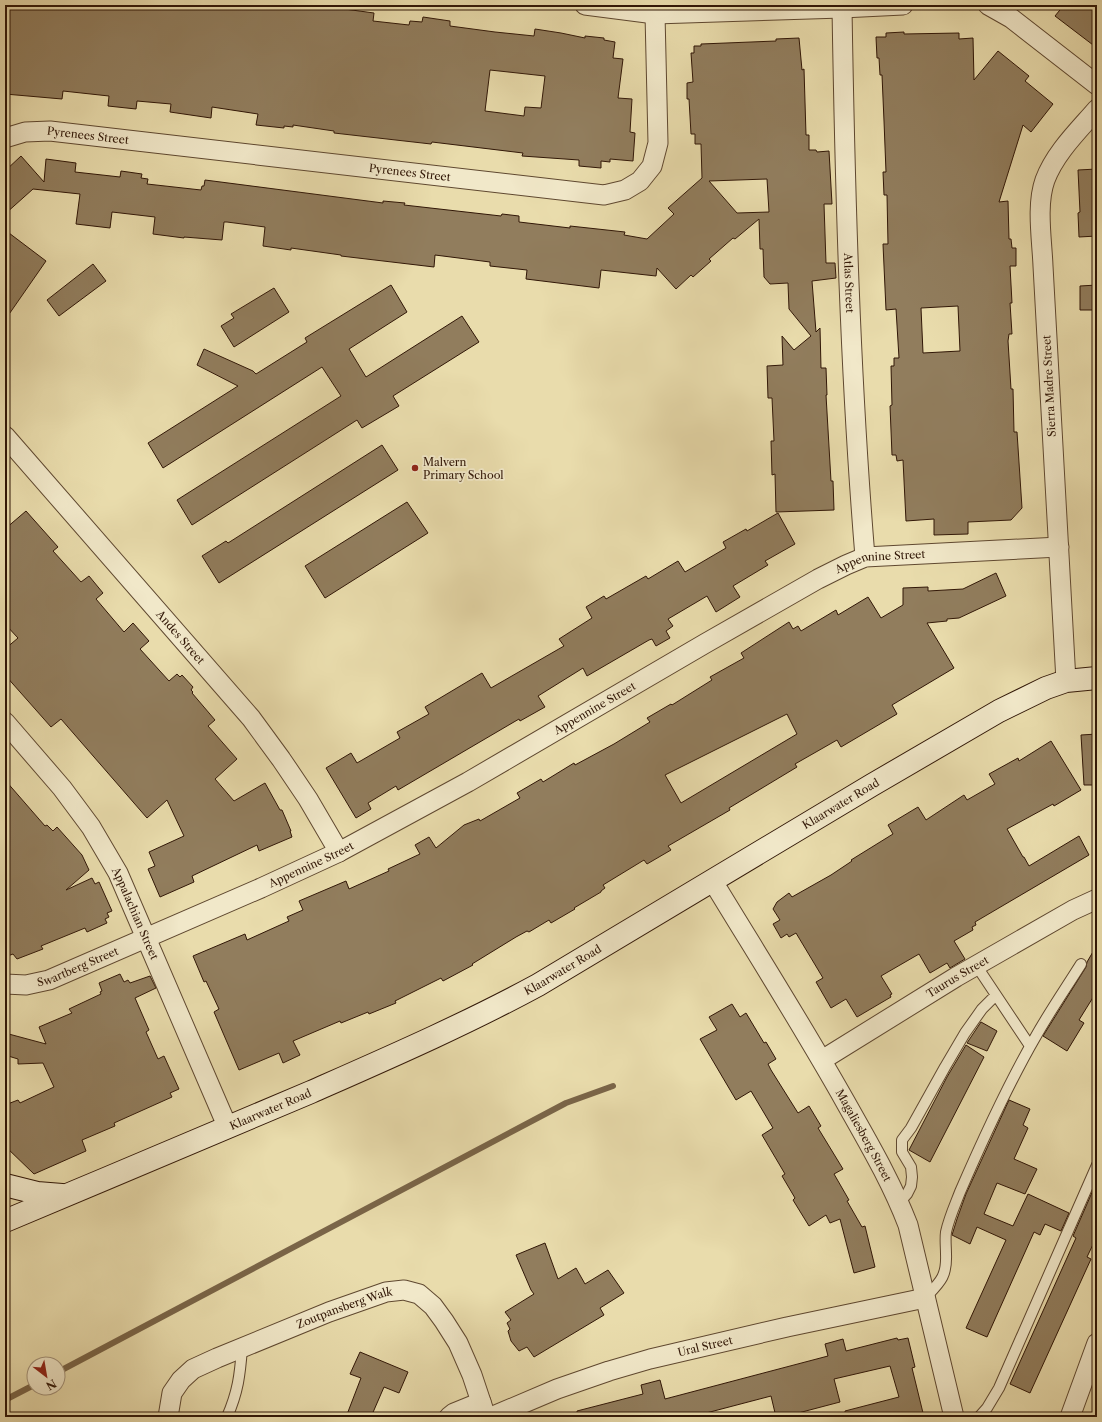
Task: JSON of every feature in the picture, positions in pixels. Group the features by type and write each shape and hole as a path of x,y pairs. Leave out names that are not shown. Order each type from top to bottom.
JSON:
{"street":[{"path":"585,5 655,14 903,5"},
{"path":"988,5 1011,18 1097,85"},
{"name":"Atlas Street","path":"842,8 852,350 865,557"},
{"name":"Pyrenees Street","path":"5,138 25,132 50,131 604,196 625,190 640,181 652,166 658,143 655,14"},
{"name":"Sierra Madre Street","path":"1066,681 1040,206 1045,181 1054,162 1067,143 1097,109"},
{"name":"Andes Street","path":"5,436 251,718 308,799 339,852"},
{"name":"Appennine Street","path":"147,938 339,852 468,782 706,643 818,579 846,565 865,557 1059,547"},
{"name":"Klaarwater Road","path":"5,1221 228,1128 428,1041 492,1010 538,985 712,880 999,711 1046,688 1066,681 1097,678"},
{"name":"Appalachian Street","path":"5,722 62,788 91,827 118,874 228,1128"},
{"name":"Magaliesberg Street","path":"712,880 822,1060 882,1166 899,1203 908,1225 954,1417"},
{"name":"Taurus Street","path":"822,1060 976,965 1073,910 1097,899"},
{"name":"Swartberg Street","path":"5,984 26,985 49,980 147,938"},
{"path":"5,1185 38,1194 65,1196"},
{"name":"Zoutpansberg Walk","path":"168,1417 172,1393 181,1380 193,1369 336,1310 386,1292 404,1290 420,1294 433,1306 444,1321 458,1343 486,1412"},
{"name":"Ural Street","path":"449,1417 454,1414 486,1412 650,1359 787,1327 925,1298"},
{"path":"1070,1417 1097,1343"}],"lane":[{"path":"925,1298 944,1276 946,1268 946,1234 949,1221 987,1132 1030,1046 1081,964"},
{"path":"976,965 1030,1046"},
{"path":"899,1203 907,1194 911,1186 912,1177 911,1167 902,1152 902,1140 911,1128 965,1033 982,1009 996,995"},
{"path":"980,1417 999,1388 1097,1165"},
{"path":"227,1417 234,1403 239,1384 242,1348"}],"building":[{"path":"5,5 338,5 337,8 374,13 373,21 409,25 410,21 422,22 423,17 450,21 450,26 495,32 534,36 535,29 585,38 585,36 604,38 604,40 615,42 613,58 623,59 618,98 632,99 630,132 635,133 633,161 610,159 610,162 601,161 601,168 579,166 579,160 522,156 523,153 432,142 431,144 334,133 334,131 293,125 293,127 284,126 284,128 256,125 258,114 212,107 211,118 170,112 171,104 137,101 136,109 108,106 109,96 63,91 62,99 5,94","holes":["490,70 545,76 541,108 525,107 524,116 485,111"]},
{"path":"1064,5 1091,5 1097,10 1097,48 1055,16"},
{"path":"886,33 959,33 959,39 973,38 974,80 998,51 1029,76 1025,81 1053,104 1031,132 1023,125 999,202 1008,201 1009,239 1011,239 1012,248 1016,248 1016,266 1010,266 1012,334 1009,334 1008,341 1011,389 1013,389 1014,432 1017,432 1022,508 1011,520 968,522 968,534 934,535 934,519 906,521 903,460 897,461 896,455 892,455 890,406 892,405 891,366 894,366 894,358 899,358 896,309 886,310 883,244 888,244 887,195 884,195 883,172 886,172 882,75 880,75 879,58 877,58 876,37 886,37","holes":["958,306 960,351 923,353 921,308"]},
{"path":"799,38 802,70 804,69 806,135 809,135 809,150 816,150 817,152 829,151 832,204 824,204 826,263 835,263 836,278 812,281 816,332 820,328 821,368 826,368 826,395 834,510 776,512 775,474 772,475 771,441 774,441 772,398 768,398 767,366 783,365 782,336 794,350 811,336 789,309 788,283 770,284 764,277 763,249 760,249 759,219 735,239 733,238 709,259 711,261 693,277 691,275 676,289 657,268 656,276 601,270 599,288 526,279 527,270 490,266 490,262 435,255 434,267 341,256 291,248 291,250 263,246 265,227 227,222 224,222 222,240 184,238 153,234 155,217 112,212 110,228 76,224 80,194 33,189 5,214 5,171 21,156 44,182 46,159 76,163 75,172 120,177 121,171 142,174 141,178 148,179 147,184 201,190 202,186 204,186 205,180 383,203 383,201 405,203 404,205 501,216 502,214 519,216 519,222 625,232 624,235 647,239 674,214 668,208 702,178 701,144 695,144 695,134 691,134 689,99 687,99 687,83 693,82 691,53 694,53 694,46 701,46 701,44 776,41 776,39","holes":["767,179 769,212 737,213 709,181"]},
{"path":"1097,169 1097,236 1079,237 1078,213 1080,212 1078,170"},
{"path":"5,230 46,261 5,320"},
{"path":"93,264 106,281 59,316 47,300"},
{"path":"391,285 407,312 349,349 366,377 462,316 479,342 393,396 399,406 362,428 357,420 192,525 177,500 341,396 322,367 163,468 148,443 238,386 197,365 204,349 253,371 256,374 307,342 305,338"},
{"path":"1097,285 1097,310 1080,310 1080,286"},
{"path":"274,288 289,312 234,347 221,326 234,318 231,314"},
{"path":"382,445 398,470 219,583 202,556 226,541 228,543"},
{"path":"407,502 428,533 325,598 305,566"},
{"path":"26,511 58,547 53,551 81,582 89,576 103,593 96,599 124,632 133,623 149,641 140,649 169,681 177,674 180,677 182,675 193,687 191,690 193,692 192,693 215,720 208,726 237,759 215,779 234,801 265,783 280,810 282,810 292,837 259,851 257,845 192,876 194,882 160,897 148,869 155,866 149,852 184,836 167,800 147,818 61,719 51,727 5,675 5,649 18,638 5,624 5,529"},
{"path":"778,513 795,544 765,561 768,565 733,586 740,597 716,612 707,596 668,619 673,626 666,631 670,638 656,646 652,639 649,640 587,676 583,668 538,696 545,707 520,721 519,719 398,790 396,786 368,803 371,809 356,818 326,768 351,753 357,763 400,738 397,732 429,714 425,707 482,673 491,688 564,646 559,639 592,618 586,607 604,596 606,599 646,576 648,579 678,561 685,572 726,548 723,542 746,529 747,531"},
{"path":"996,573 1006,596 959,618 927,623 954,668 892,705 897,714 841,747 837,740 795,764 797,767 729,808 730,810 668,846 671,850 647,864 644,860 603,885 605,888 601,892 551,923 549,920 529,932 527,931 472,964 473,965 443,981 441,978 395,1001 396,1003 341,1023 340,1021 293,1041 300,1055 283,1063 279,1053 239,1070 214,1012 219,1009 206,981 204,982 193,956 245,934 247,940 289,921 287,917 303,910 299,901 346,881 349,889 389,871 388,869 420,854 415,845 429,837 436,848 464,825 479,819 480,821 520,798 517,793 541,779 543,782 574,763 575,765 650,722 647,718 671,704 672,705 712,680 710,677 744,658 741,653 789,622 793,629 798,626 801,631 836,610 838,615 868,597 881,618 903,605 903,588 928,587 928,591 963,589","holes":["787,714 797,734 681,803 665,775"]},
{"path":"1097,734 1097,785 1084,785 1081,735"},
{"path":"1051,741 1081,790 1054,806 1053,804 1007,829 1029,866 1079,836 1089,855 975,922 976,925 972,927 973,930 954,941 965,959 950,968 947,963 930,973 919,954 881,976 892,994 890,995 891,997 857,1017 846,999 831,1008 816,982 823,978 796,933 789,937 787,934 781,938 773,924 780,920 773,909 777,902 789,893 792,897 831,875 852,861 851,860 893,834 888,825 918,807 926,820 964,795 967,800 995,784 989,774 1018,758 1019,761"},
{"path":"5,780 45,826 47,825 53,831 57,827 82,855 89,870 66,890 92,878 95,884 99,882 112,911 107,913 109,917 105,919 107,923 87,932 85,928 41,946 43,949 17,959 13,954 5,957"},
{"path":"1097,945 1097,991 1079,1020 1084,1023 1067,1051 1043,1036 1086,967 1087,962"},
{"path":"120,974 124,982 128,980 130,983 150,976 156,988 135,998 149,1030 146,1032 158,1059 164,1056 179,1089 170,1093 172,1097 114,1123 115,1126 82,1140 86,1151 34,1174 5,1146 5,1105 18,1100 20,1103 54,1087 43,1063 18,1064 18,1059 5,1055 5,1033 46,1044 39,1027 72,1013 69,1009 101,994 100,992 102,991 99,983"},
{"path":"732,1004 740,1017 746,1013 764,1043 766,1042 776,1059 768,1064 798,1113 809,1106 821,1126 818,1128 843,1169 834,1174 862,1227 865,1226 875,1267 854,1273 840,1219 830,1223 826,1215 809,1226 793,1200 795,1198 782,1176 785,1174 762,1135 773,1128 751,1091 736,1100 700,1039 717,1030 709,1017"},
{"path":"981,1022 997,1031 987,1051 967,1043"},
{"path":"966,1045 984,1057 930,1162 909,1150 947,1077"},
{"path":"1009,1100 1030,1109 1023,1125 1028,1128 1014,1159 1037,1169 1025,1194 997,1183 984,1214 1013,1226 1028,1194 1069,1213 1061,1231 1045,1224 1040,1235 1034,1232 987,1337 966,1328 1006,1240 977,1227 970,1244 952,1235 966,1194"},
{"path":"1097,1181 1097,1236 1087,1257 1091,1259 1030,1393 1010,1384 1076,1238 1073,1236"},
{"path":"545,1243 558,1279 576,1268 585,1284 608,1270 624,1293 600,1308 604,1315 534,1357 527,1347 519,1351 511,1341 508,1331 510,1329 507,1323 511,1320 505,1312 534,1294 516,1255"},
{"path":"897,1338 898,1340 908,1338 915,1367 912,1368 924,1417 845,1417 845,1411 899,1397 890,1366 834,1379 840,1402 783,1417 776,1417 771,1396 691,1417 577,1417 577,1411 643,1394 641,1385 660,1380 665,1399 828,1356 825,1344 843,1339 846,1351"},
{"path":"360,1352 408,1372 399,1393 384,1387 371,1417 346,1417 361,1378 350,1374"}],"waterway":[{"path":"66,1368 566,1103 613,1086"},
{"path":"5,1400 26,1389"}],"place":[{"name":"Malvern Primary School","path":"415,468"}]}
